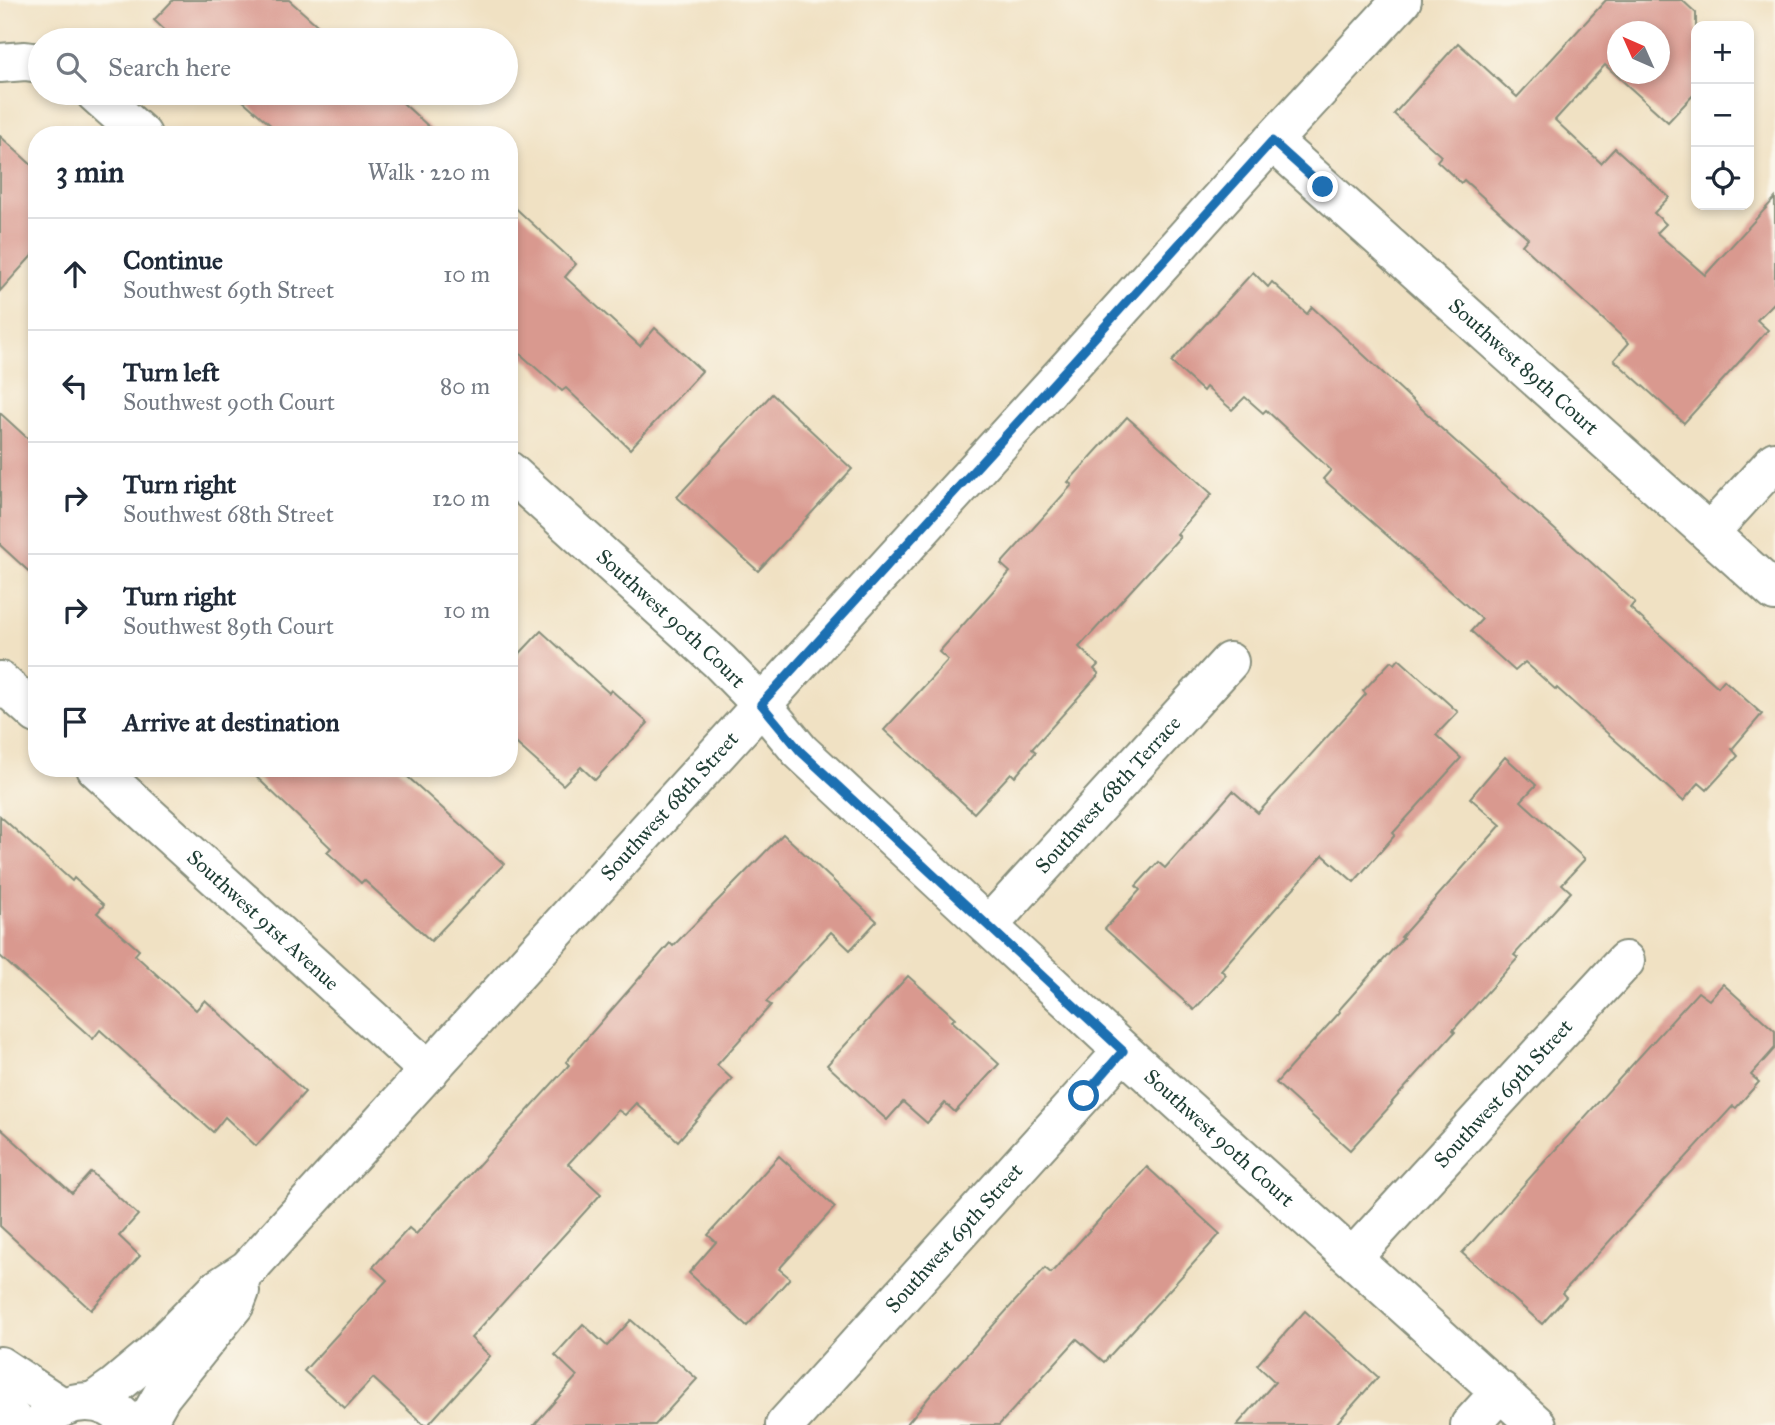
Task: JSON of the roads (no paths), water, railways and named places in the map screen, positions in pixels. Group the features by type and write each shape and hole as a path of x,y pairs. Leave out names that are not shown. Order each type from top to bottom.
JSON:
{"street":[{"name":"Southwest 68th Street","path":"65,1411 114,1387 151,1356 216,1290 248,1269 1402,0"},
{"path":"108,105 132,126"},
{"name":"Southwest 89th Court","path":"1272,141 1775,592"},
{"path":"1709,533 1775,461"},
{"name":"Southwest 90th Court","path":"518,479 719,661 761,704 800,751 988,926 1537,1425"},
{"name":"Southwest 68th Terrace","path":"988,926 1229,662"},
{"path":"0,681 28,707"},
{"name":"Southwest 91st Avenue","path":"106,777 429,1070"},
{"name":"Southwest 69th Street","path":"1353,1257 1625,961"},
{"name":"Southwest 69th Street","path":"785,1425 1123,1051"},
{"name":"Southwest 68th Street","path":"145,1425 162,1395 235,1304 248,1269"},
{"path":"0,1366 65,1411 105,1405 131,1425"},
{"path":"1470,1425 1501,1391"},
{"path":"0,1404 17,1425"}]}
